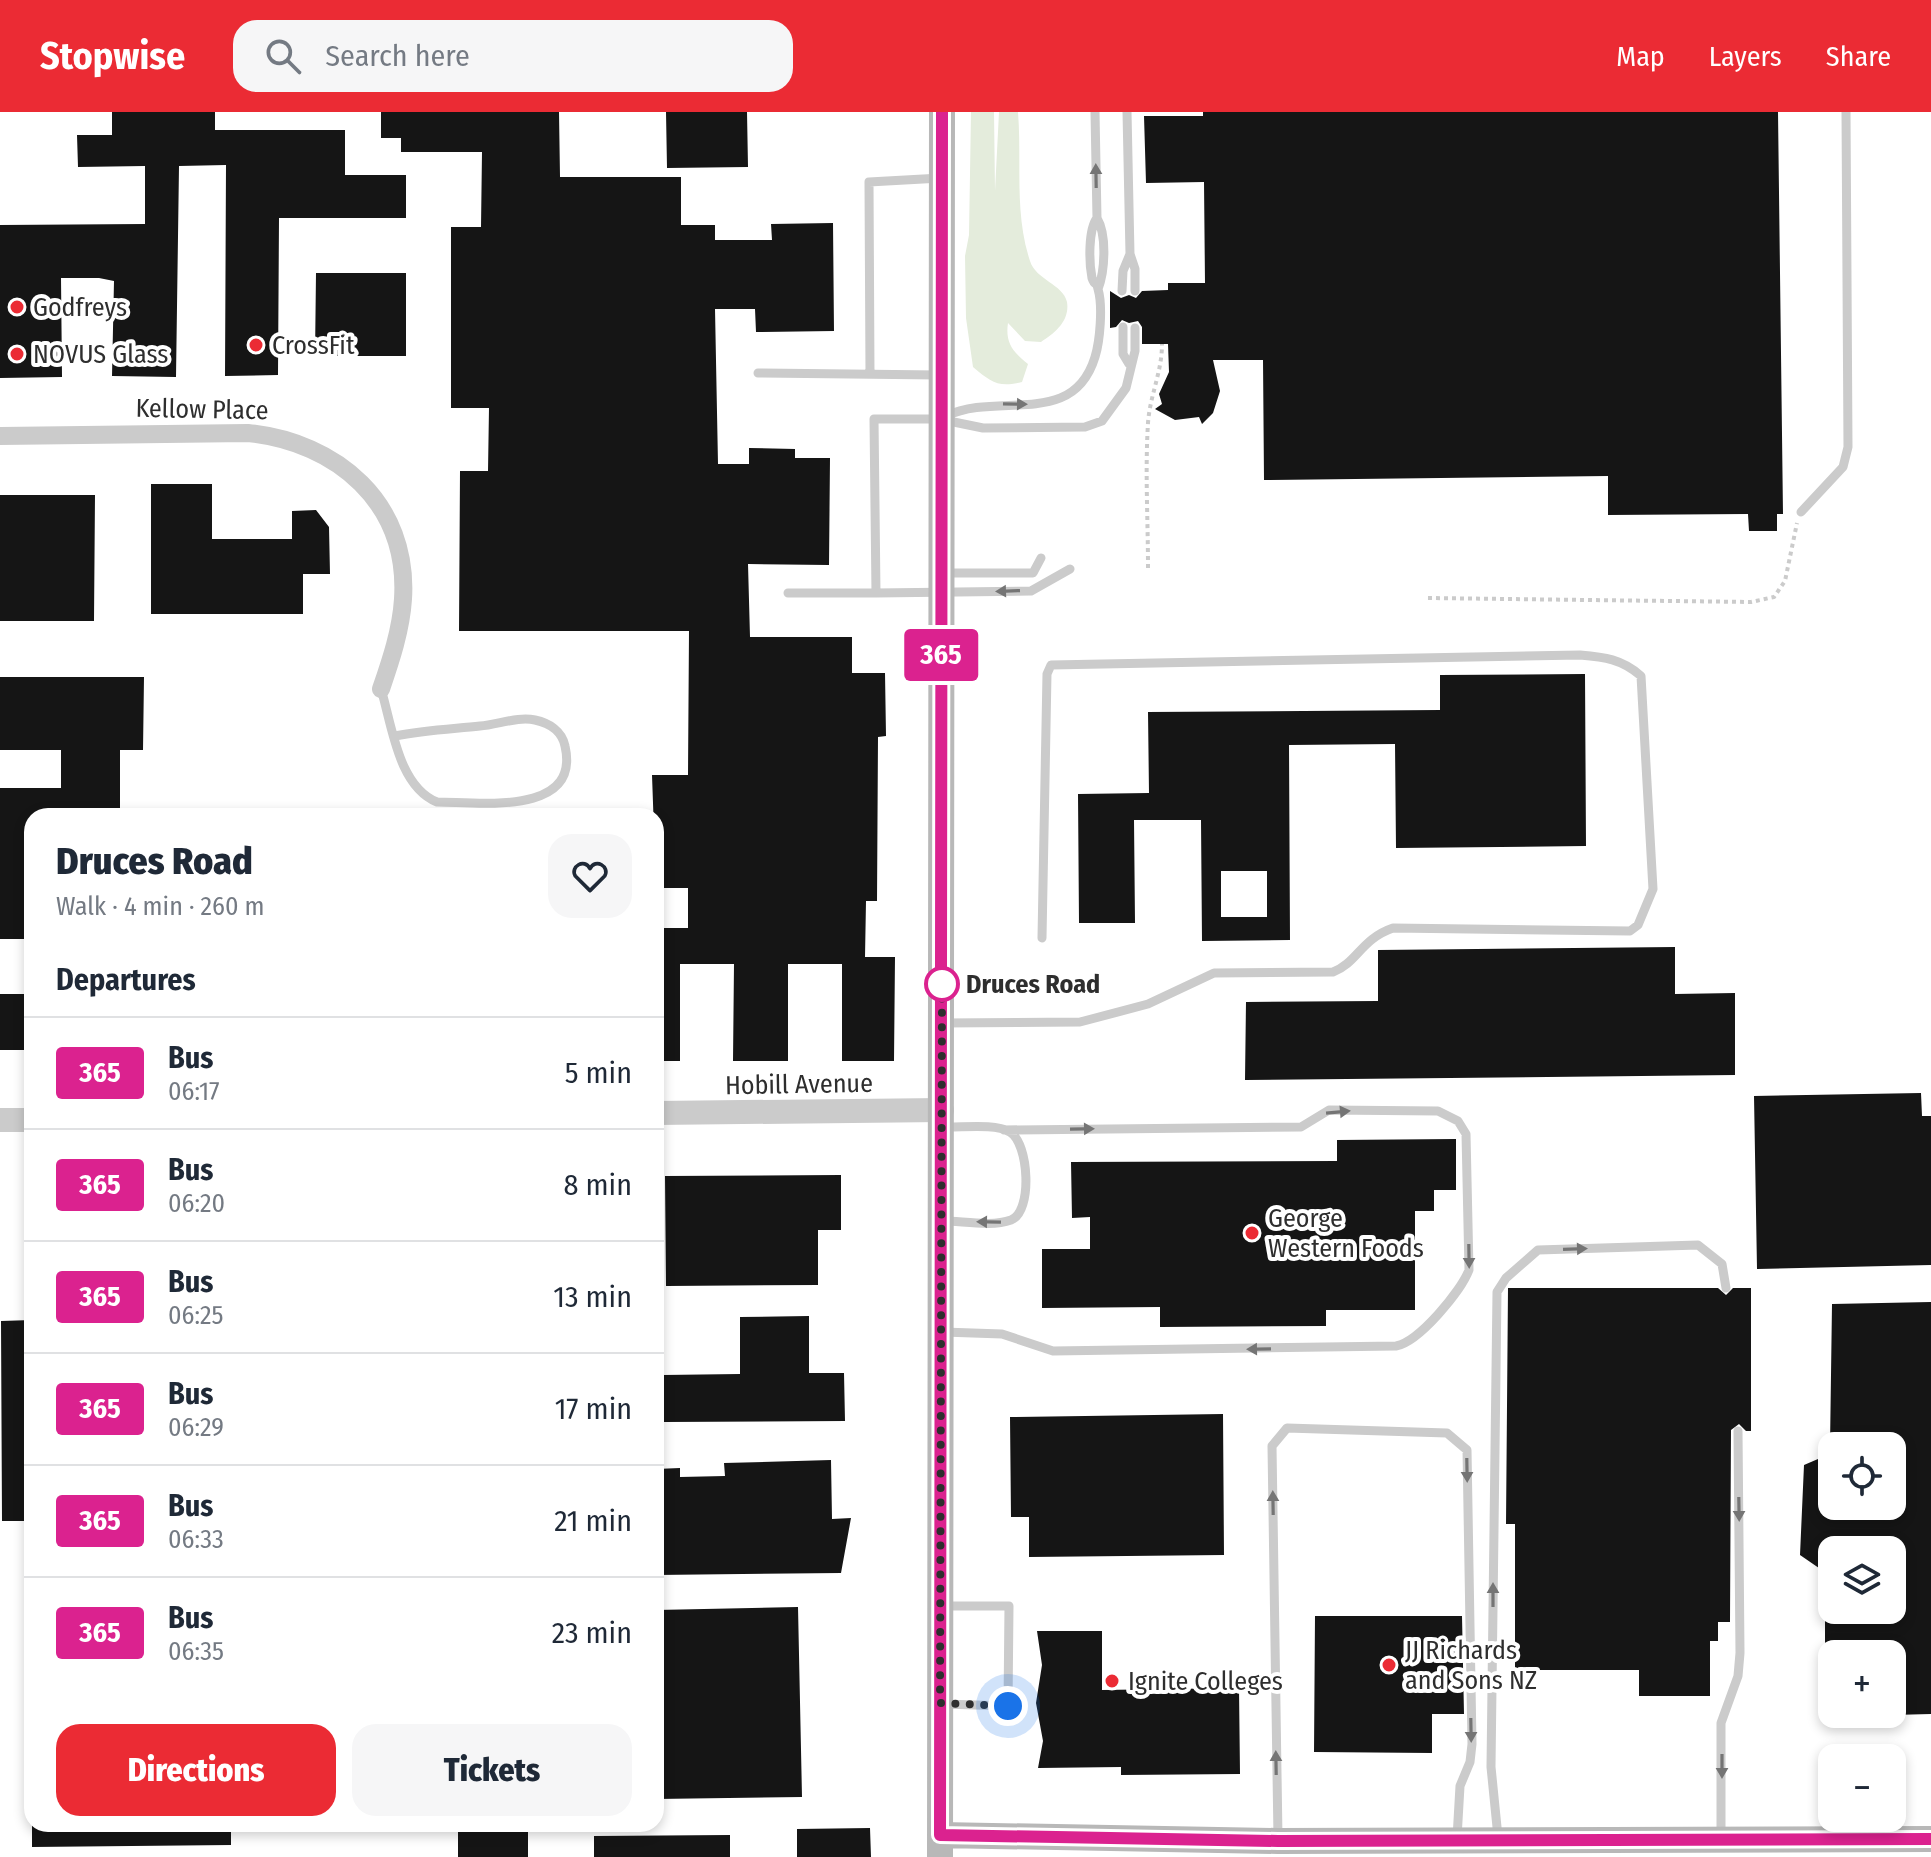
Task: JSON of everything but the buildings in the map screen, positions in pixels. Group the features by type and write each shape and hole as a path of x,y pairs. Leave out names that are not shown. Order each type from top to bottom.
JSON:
{"main road":[{"path":"942,112 939,375 942,1023 940,1846 1278,1841 1931,1839"}],"street":[{"name":"Kellow Place","path":"0,436 248,433 279,436 329,456 375,498 399,548 403,599 393,652 381,689"},
{"name":"Hobill Avenue","path":"664,1113 942,1119"},
{"path":"0,1120 24,1120"}],"lane":[{"path":"939,419 965,407 1053,403 1074,394 1086,378 1096,355 1098,289 1092,278 1091,225 1097,218 1095,112"},
{"path":"1127,112 1130,254 1135,269 1135,291"},
{"path":"1801,512 1843,467 1848,447 1846,112"},
{"path":"870,374 869,182 942,178"},
{"path":"1122,291 1123,271 1130,254"},
{"path":"1123,327 1123,354 1129,364"},
{"path":"876,593 874,419 939,419 983,428 1085,427 1102,421 1126,388 1129,364 1135,351 1135,328"},
{"path":"758,373 939,375"},
{"path":"788,593 876,593 1033,573 1041,558"},
{"path":"941,583 1031,591 1070,569"},
{"path":"942,1023 1080,1022 1148,1004 1214,973 1333,972 1343,968 1368,940 1393,928 1630,931 1638,925 1653,889 1641,676 1628,664 1609,657 1580,655 1051,665 1047,674 1042,938"},
{"path":"381,689 403,766 429,799 437,802 520,803 541,798 563,775 568,756 564,740 552,726 531,719 482,726 439,727 395,736"},
{"path":"940,1332 1002,1334 1053,1351 1082,1352 1396,1346 1411,1342 1463,1285 1469,1270 1466,1134 1458,1121 1438,1111 1329,1110 1301,1127 1004,1130 942,1119"},
{"path":"941,1221 1002,1222 1019,1215 1026,1204 1023,1148 1019,1139 1004,1130"},
{"path":"1499,1840 1491,1767 1497,1292 1514,1270 1538,1250 1698,1245 1722,1264 1726,1288"},
{"path":"1278,1841 1272,1446 1287,1428 1447,1433 1467,1450 1472,1744 1470,1762 1460,1786 1457,1841"},
{"path":"1721,1840 1721,1723 1738,1676 1740,1653 1738,1431"},
{"path":"940,1606 1009,1606 1008,1706 940,1703"}],"path":[{"path":"1148,568 1148,419 1153,387 1162,366 1162,344"},
{"path":"1428,598 1751,602 1774,597 1785,581 1792,536 1801,512"}],"green space":[{"path":"971,112 994,112 995,191 999,112 1018,112 1020,206 1025,243 1033,267 1065,296 1067,302 1064,321 1041,342 1025,341 1008,323 1011,346 1028,364 1022,382 1014,384 995,382 973,367 966,318 965,256 969,235"}],"bus line":[{"name":"365","path":"942,112 939,375 942,1081 940,1835 1278,1841 1931,1839"}],"place":[{"name":"Godfreys","path":"17,307"},
{"name":"CrossFit","path":"256,345"},
{"name":"NOVUS Glass","path":"17,354"},
{"name":"Druces Road","path":"942,984"},
{"name":"George Western Foods","path":"1252,1233"},
{"name":"JJ Richards and Sons NZ","path":"1389,1665"},
{"name":"Ignite Colleges","path":"1112,1681"}],"route":[{"path":"942,984 940,1703 1008,1706"}]}
